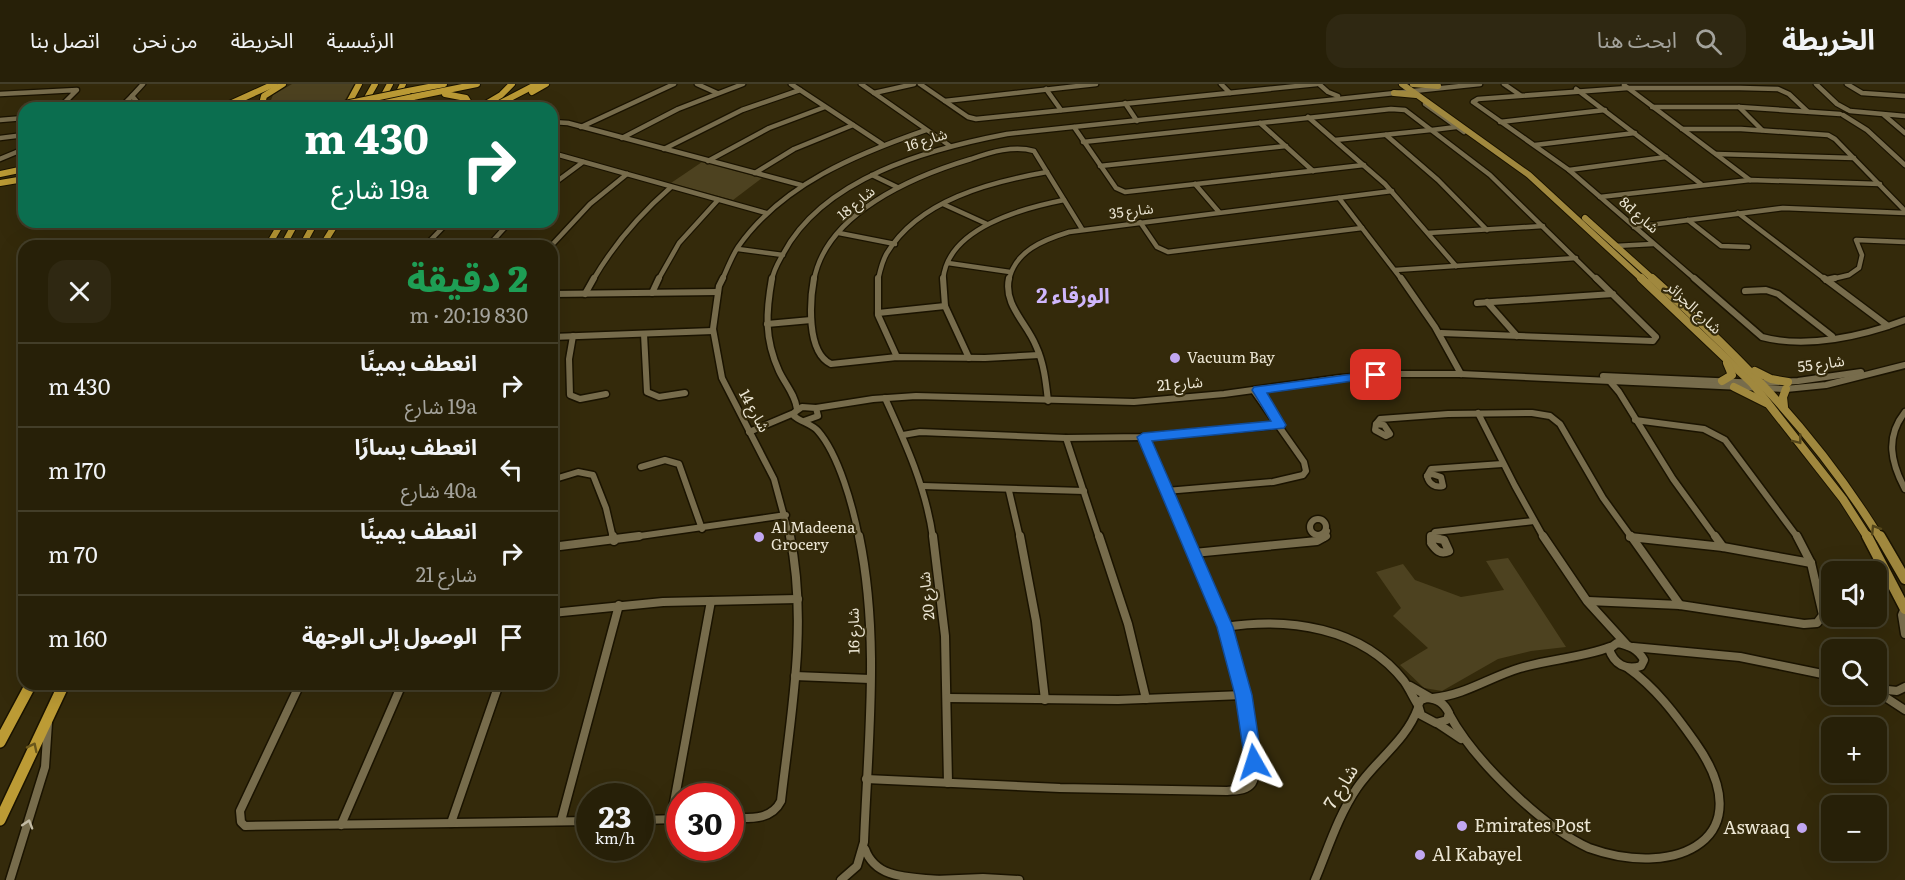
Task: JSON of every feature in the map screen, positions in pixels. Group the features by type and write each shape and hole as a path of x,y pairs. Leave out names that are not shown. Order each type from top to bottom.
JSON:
{"highway":[{"path":"232,102 269,84"},
{"path":"234,102 274,84"},
{"path":"262,102 263,97 283,84"},
{"path":"349,102 360,84"},
{"path":"365,102 375,84"},
{"path":"380,102 390,84"},
{"path":"394,102 403,84"},
{"path":"383,102 443,84"},
{"path":"371,102 460,84"},
{"path":"411,94 477,84"},
{"path":"489,102 501,95 512,84"},
{"path":"503,102 537,84"},
{"path":"512,102 546,84"},
{"path":"411,94 458,95 468,102"},
{"path":"0,176 18,172"},
{"path":"0,185 18,182"},
{"path":"0,742 29,690"},
{"path":"0,820 61,690"}],"main road":[{"name":"شارع الجزائر","path":"1401,84 1415,89 1535,181 1725,357 1785,407 1855,497 1905,579"},
{"path":"1387,91 1398,88 1401,84"},
{"path":"1394,93 1439,87"},
{"path":"1430,101 1430,92 1439,87"},
{"name":"شارع الجزائر","path":"1430,101 1528,168 1739,359 1760,386 1771,406 1843,499 1876,551 1905,608"},
{"path":"1722,381 1732,375 1725,357"},
{"path":"1739,359 1762,375 1787,385 1783,397 1785,407"},
{"path":"1734,387 1771,406"}],"street":[{"path":"127,102 143,84"},
{"path":"581,127 674,84"},
{"path":"697,84 717,93"},
{"path":"622,138 659,118 743,84"},
{"path":"791,84 882,144"},
{"path":"861,84 948,146"},
{"path":"874,93 915,84"},
{"path":"920,84 966,115 980,119 1318,84 1328,96 1341,104 1341,97"},
{"path":"945,101 1096,84"},
{"path":"1221,84 1230,93"},
{"path":"1271,84 1275,88"},
{"path":"1439,87 1452,84"},
{"path":"1415,89 1480,84"},
{"path":"1504,84 1520,95 1624,86 1684,85 1778,89 1789,94 1807,111"},
{"path":"1816,84 1839,111 1857,122 1903,162"},
{"path":"1847,84 1858,92 1905,96"},
{"path":"1624,86 1750,180"},
{"path":"0,93 75,89 77,92 66,102"},
{"path":"1046,89 1061,110"},
{"name":"شارع 16","path":"1341,97 1415,89"},
{"name":"شارع 16","path":"841,880 857,866 864,842 870,676 868,588 858,531 844,486 816,430 798,416 794,396 776,361 767,325 770,289 783,254 797,233 818,212 846,190 871,175 905,160 948,146 1007,134 1260,108 1328,96 1394,93 1415,89"},
{"path":"1576,89 1701,184"},
{"path":"664,149 742,110 800,90"},
{"name":"8d شارع","path":"1520,95 1473,102 1569,170 1762,337 1774,342 1785,342 1832,336"},
{"path":"132,96 138,102"},
{"path":"1430,101 1425,104 1456,127 1469,135 1478,137"},
{"path":"1125,103 1139,120"},
{"path":"708,161 769,129 825,107"},
{"path":"1652,107 1739,107 1905,116"},
{"path":"1739,107 1762,130"},
{"path":"1347,108 1352,112"},
{"path":"1081,140 1352,112 1405,110 1481,167 1655,334 1655,339 1645,342 1441,333"},
{"path":"1500,122 1605,110"},
{"path":"1851,113 1857,122"},
{"path":"1884,115 1905,133"},
{"path":"1308,117 1392,191 1456,266"},
{"path":"0,120 18,118"},
{"path":"558,123 581,127 801,185"},
{"path":"1260,123 1313,171"},
{"path":"755,173 794,149 853,125"},
{"path":"1073,127 1117,190 1129,192 1364,165"},
{"path":"1335,140 1456,127"},
{"path":"1682,129 1762,130 1817,133 1834,137 1905,212"},
{"name":"شارع 14","path":"744,817 766,816 776,811 781,801 795,676 798,600 786,515 768,467 723,379 716,355 713,331 718,292 737,250 766,213 801,185 843,161 882,144 926,130"},
{"path":"1534,145 1635,133"},
{"path":"1386,135 1438,180 1487,230"},
{"path":"0,138 18,136"},
{"path":"1100,166 1286,146"},
{"name":"شارع 18","path":"897,357 831,365 823,361 811,320 810,296 815,274 824,254 839,233 864,208 897,187 929,172 983,156 1023,148 1031,150 1036,153 1047,172"},
{"path":"0,159 18,152"},
{"path":"1714,154 1854,158"},
{"path":"558,155 766,213"},
{"path":"1569,170 1666,157"},
{"path":"558,181 583,162"},
{"path":"1040,355 969,358 897,357 878,313 876,292 880,272 895,244 915,222 943,204 983,186 1047,172 1082,229"},
{"path":"557,240 590,204 627,174"},
{"path":"871,175 897,187"},
{"path":"1600,197 1750,180 1880,184"},
{"path":"1195,184 1219,212"},
{"path":"585,294 616,241 642,212 671,187"},
{"name":"شارع 35","path":"1010,272 1030,248 1055,236 1082,229 1392,191"},
{"path":"1339,198 1441,333 1459,374"},
{"path":"652,293 660,273 677,245 698,219 718,200"},
{"path":"969,358 945,306 942,283 948,263 960,245 987,224 1024,209 1064,200"},
{"path":"1895,200 1905,201"},
{"path":"943,204 987,224"},
{"path":"1634,227 1738,213 1799,208 1905,212"},
{"path":"1738,213 1888,326"},
{"path":"1688,220 1718,244 1726,247 1748,247"},
{"path":"1140,222 1156,247 1168,252 1362,228"},
{"path":"1428,234 1543,226"},
{"path":"431,240 442,228"},
{"path":"494,240 504,228"},
{"path":"839,233 895,244"},
{"path":"1826,280 1849,275 1859,268 1862,255 1856,240 1905,242"},
{"path":"1615,246 1653,244"},
{"path":"737,250 783,254"},
{"path":"1395,270 1576,258"},
{"path":"948,263 1010,272 1009,299 1040,355 1045,401"},
{"path":"1745,291 1766,290 1778,294 1832,336 1888,326 1905,320"},
{"path":"558,294 718,292"},
{"path":"1477,303 1613,294"},
{"path":"1487,302 1517,336"},
{"path":"878,313 945,306"},
{"path":"767,325 811,320"},
{"path":"558,337 713,331"},
{"path":"644,334 647,392 659,397 685,393"},
{"path":"573,336 569,359 570,395 580,399 606,394"},
{"name":"شارع 55","path":"1760,386 1826,385 1905,365"},
{"name":"شارع 21","path":"798,416 817,414 837,406 887,398 931,396 1134,402 1256,390 1358,376 1459,374 1626,379 1734,387 1760,386"},
{"name":"شارع 21","path":"1526,377 1722,381 1760,386"},
{"path":"1619,392 1619,386 1626,379"},
{"path":"1608,380 1619,392 1673,479 1723,547"},
{"path":"1166,491 1281,481 1297,478 1306,471 1304,462 1256,390"},
{"name":"شارع 16","path":"794,396 807,406"},
{"name":"شارع 20","path":"887,398 923,486 930,516 942,603 948,698 948,783"},
{"path":"748,430 798,416 807,406 817,414"},
{"path":"1905,412 1895,425 1890,444 1894,467 1905,489"},
{"path":"1391,418 1386,427 1390,434 1383,435 1375,430 1380,419 1391,418 1478,413 1538,413 1555,420 1630,537 1680,605"},
{"path":"1478,413 1502,464 1534,521 1608,629 1639,652 1651,686"},
{"name":"شارع 16","path":"816,430 817,414"},
{"path":"1588,601 1680,605 1804,624 1817,623 1823,615 1810,563 1784,516 1721,437 1704,429 1635,420"},
{"path":"903,435 920,432 1066,438 1143,437 1279,425"},
{"path":"866,782 1227,791 1242,790 1251,785 1255,776 1254,762 1243,695 1225,627 1143,437"},
{"path":"1066,438 1128,624 1146,699"},
{"path":"641,467 665,460 679,464 702,529"},
{"path":"1448,468 1443,471 1441,477 1444,484 1438,487 1430,483 1427,476 1431,469 1502,464"},
{"path":"558,478 578,472 593,475 606,508 614,541"},
{"path":"923,486 1084,491"},
{"path":"1009,490 1032,589 1045,700"},
{"path":"558,546 702,529 786,515"},
{"path":"1194,553 1303,542 1321,540 1326,537 1327,531 1324,524 1317,519 1310,521 1310,537 1303,542"},
{"path":"1431,540 1439,538 1445,542 1449,551 1444,553 1435,549 1431,540 1435,532 1534,521"},
{"path":"1311,530 1320,535 1327,531"},
{"path":"1445,542 1450,530"},
{"path":"1630,537 1723,547 1810,563"},
{"path":"558,612 619,605 798,600"},
{"path":"681,783 711,601"},
{"path":"561,821 619,605"},
{"path":"1905,608 1902,615 1905,634"},
{"path":"1225,627 1259,621 1275,621 1319,628 1345,638 1369,652 1405,683 1443,704 1468,744 1533,812 1574,840 1608,855 1631,860 1662,861 1699,848 1714,833 1720,819 1720,793 1712,767 1702,750 1651,686 1615,661 1587,654"},
{"path":"1608,629 1611,655 1615,661"},
{"path":"1418,706 1424,699 1457,695 1520,668 1587,654 1611,646 1740,657 1821,674"},
{"path":"1628,668 1636,669 1659,651"},
{"path":"795,676 870,676"},
{"path":"1405,683 1424,718 1436,723 1468,744"},
{"path":"1887,691 1897,691 1905,687"},
{"path":"297,690 240,811 241,822 252,827 576,820"},
{"path":"341,825 399,690"},
{"path":"451,823 497,690"},
{"path":"948,698 1146,699 1243,695"},
{"path":"1411,727 1444,722 1457,695"},
{"path":"1887,698 1905,710"},
{"name":"شارع 7","path":"1316,879 1335,829 1357,789 1387,751 1411,727 1418,706"},
{"path":"10,880 45,767 49,736 47,718"},
{"name":"شارع 16","path":"864,842 869,864 881,875 891,878 1019,880"}],"shaded area":[{"path":"292,84 354,84 345,100 272,102 273,95"},
{"path":"702,162 762,178 733,200 671,183"},
{"path":"1508,558 1566,647 1531,651 1498,659 1442,691 1424,688 1400,665 1428,648 1393,616 1401,608 1376,572 1403,564 1415,580 1461,597 1504,590 1486,561"}],"place":[{"name":"Vacuum Bay","path":"1175,358"},
{"name":"Al Madeena Grocery","path":"759,537"},
{"name":"Emirates Post","path":"1462,826"},
{"name":"Aswaaq","path":"1802,828"},
{"name":"Al Kabayel","path":"1420,855"}],"district":[{"name":"الورقاء 2","path":"1073,296"}],"route":[{"path":"1254,762 1238,670 1225,627 1143,437 1279,425 1259,390 1376,375"}]}
